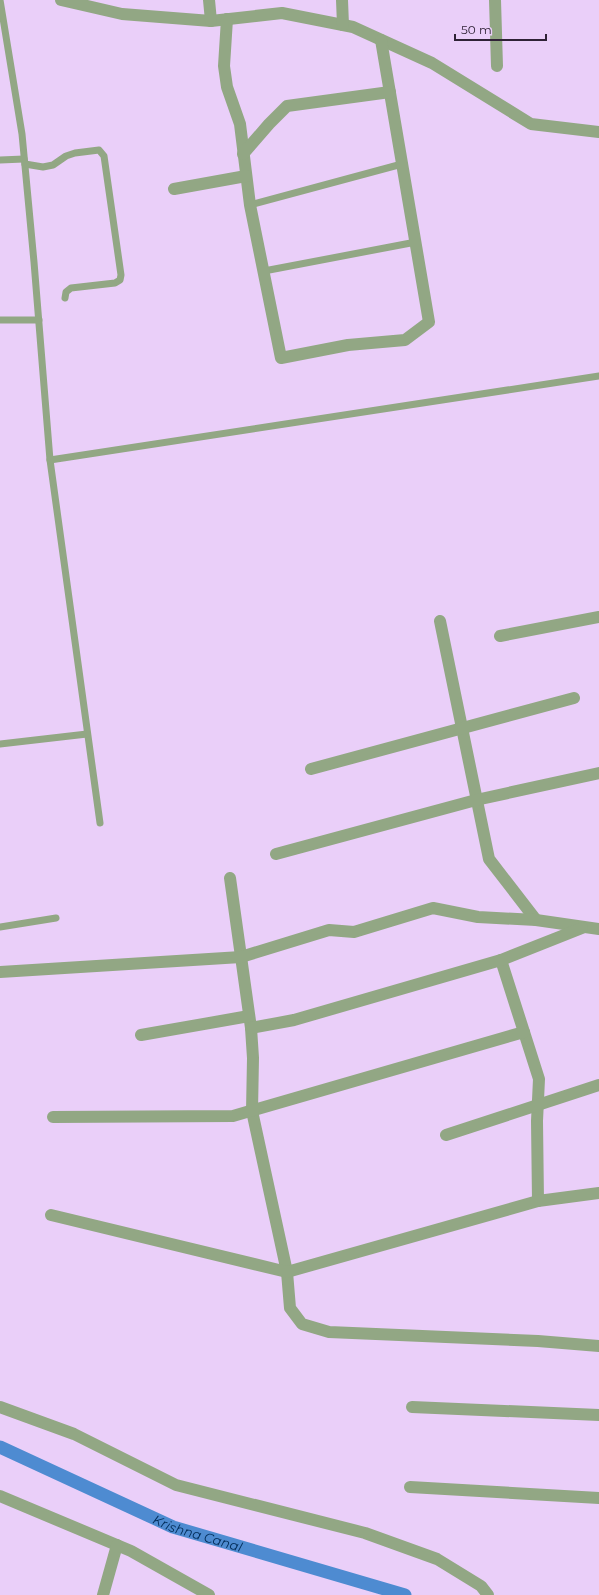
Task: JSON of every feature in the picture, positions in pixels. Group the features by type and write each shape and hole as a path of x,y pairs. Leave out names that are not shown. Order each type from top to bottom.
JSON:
{"street":[{"path":"61,0 122,14 211,21 282,13 353,27 432,62 531,124 599,132"},
{"path":"209,0 211,21"},
{"path":"342,0 342,25"},
{"path":"495,0 497,66"},
{"path":"227,19 224,66 227,87 240,124 250,205 282,358 348,344 406,340 429,322 381,40"},
{"path":"243,154 287,106 390,92"},
{"path":"174,189 246,176"},
{"path":"500,636 599,617"},
{"path":"440,621 489,859 536,920"},
{"path":"311,770 462,727 574,698"},
{"path":"276,854 476,800 599,773"},
{"path":"230,878 251,1028 253,1058 252,1111 287,1272 290,1308 302,1324 329,1332 538,1341 599,1346"},
{"path":"0,972 241,957 329,930 354,932 433,908 478,917 536,920 599,929"},
{"path":"251,1028 294,1020 501,960 584,927"},
{"path":"501,960 539,1080 538,1201"},
{"path":"141,1035 249,1016"},
{"path":"53,1117 233,1116 524,1032"},
{"path":"446,1135 599,1085"},
{"path":"51,1215 287,1272 538,1201 599,1193"},
{"path":"0,1407 74,1434 176,1486 365,1533 437,1559 481,1586 488,1595"},
{"path":"412,1408 599,1415"},
{"path":"410,1487 599,1498"},
{"path":"0,1496 131,1551 209,1595"},
{"path":"103,1595 117,1545"}],"lane":[{"path":"0,0 22,134 50,460 100,824"},
{"path":"0,160 24,162 43,166 53,165 70,154 93,150 99,150 104,156 121,275 120,280 115,283 71,288 66,292 65,298"},
{"path":"250,205 402,164"},
{"path":"264,271 416,242"},
{"path":"0,320 39,320"},
{"path":"50,460 599,376"},
{"path":"0,744 87,734"},
{"path":"0,927 56,918"}],"waterway":[{"name":"Krishna Canal","path":"0,1447 173,1527 405,1595"}]}
